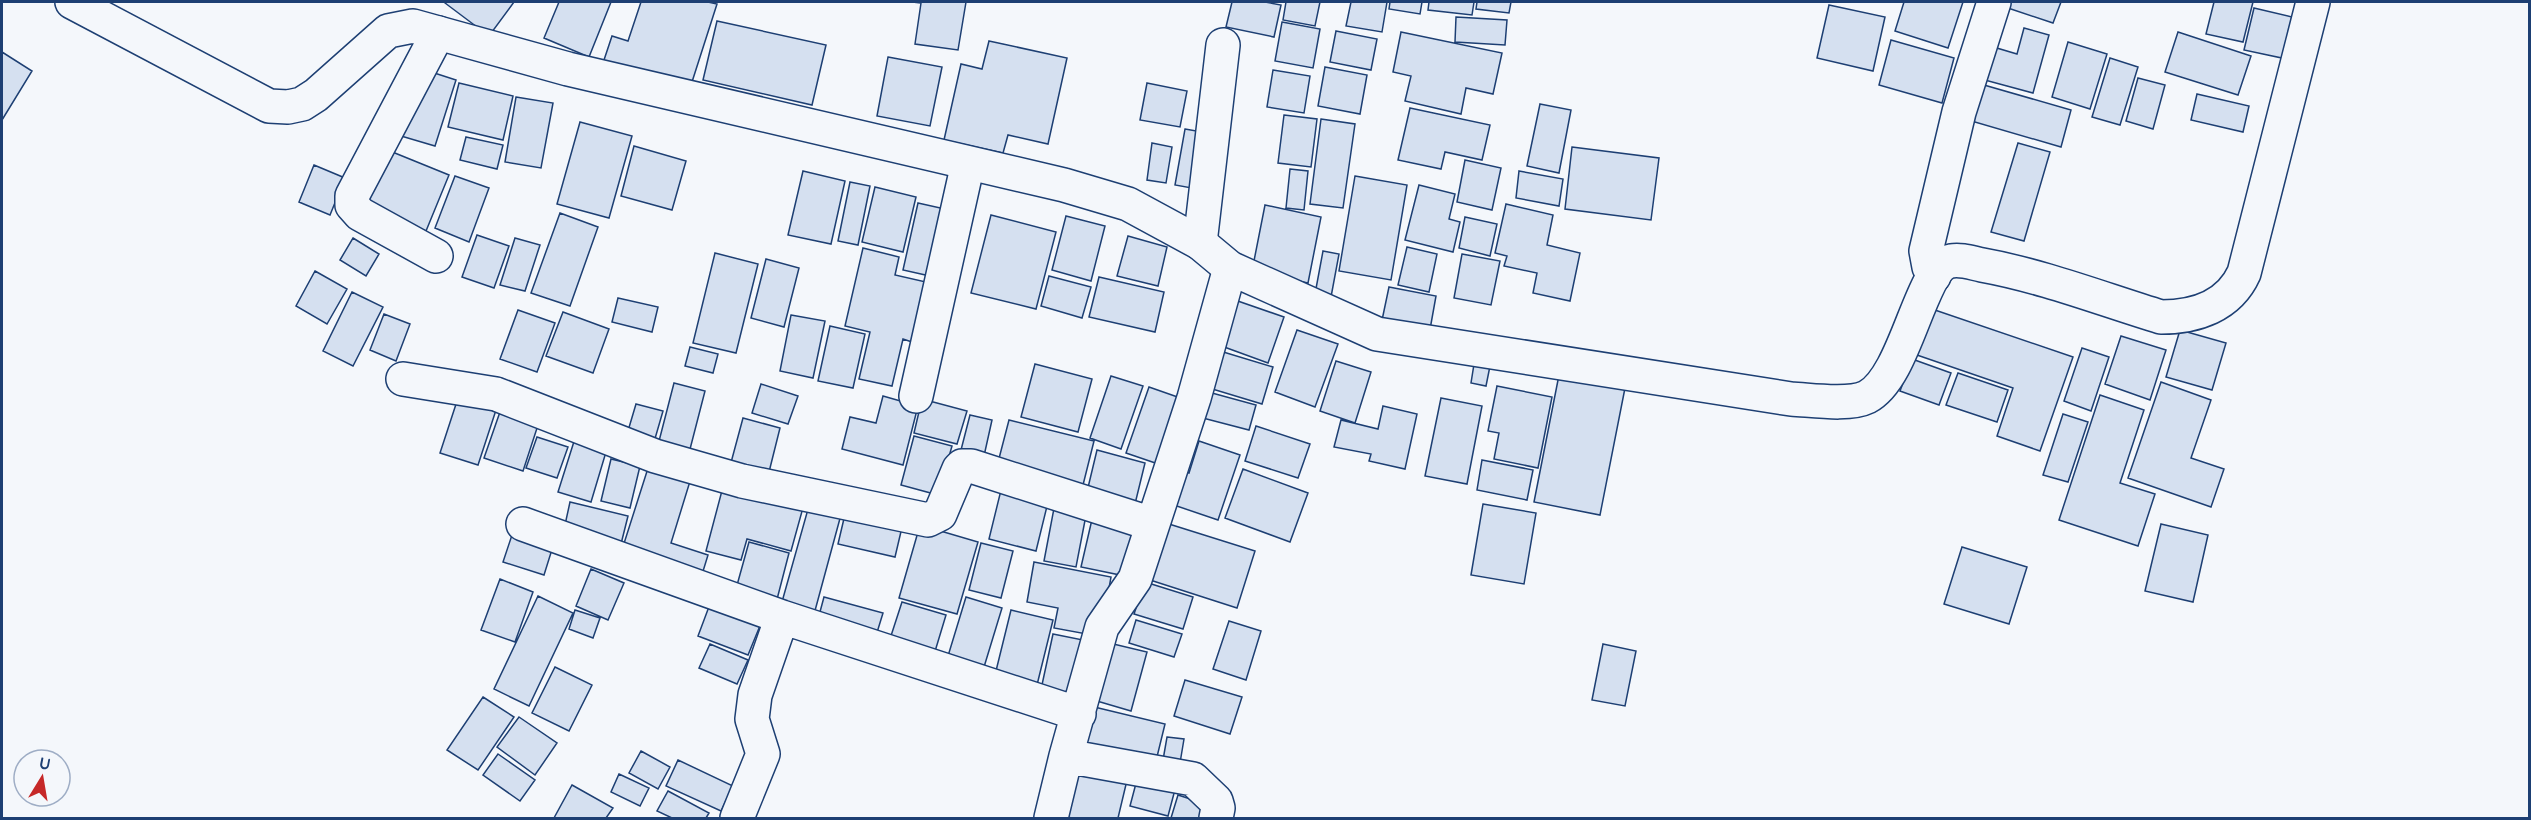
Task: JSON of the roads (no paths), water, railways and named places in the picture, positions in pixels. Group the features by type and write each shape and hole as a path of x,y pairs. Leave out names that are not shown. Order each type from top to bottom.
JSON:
{"street":[{"path":"72,2 269,106 288,107 302,104 388,31 413,26 580,72 1064,185 1128,204 1200,243 1230,268 1377,334 1791,399 1850,401 1867,397 1884,384 1896,364 1934,276 1941,265 1950,261 2006,269 2161,316 2180,317 2197,314 2226,299 2237,288 2244,273 2313,2"},
{"path":"1934,276 1929,267 1926,251 1930,231 1959,112 1994,2"},
{"path":"436,256 360,214 352,205 352,196 438,33"},
{"path":"1200,243 1223,45"},
{"path":"916,396 968,164"},
{"path":"1052,819 1066,756 1102,627 1135,579 1194,398 1230,268"},
{"path":"403,379 496,394 655,456 742,481 928,520 940,514 958,469 962,466 971,466 1152,524"},
{"path":"523,524 782,617 1079,714"},
{"path":"737,819 763,754 752,719 754,695 782,617"},
{"path":"1066,756 1193,779 1216,801 1218,808 1216,819"}]}
